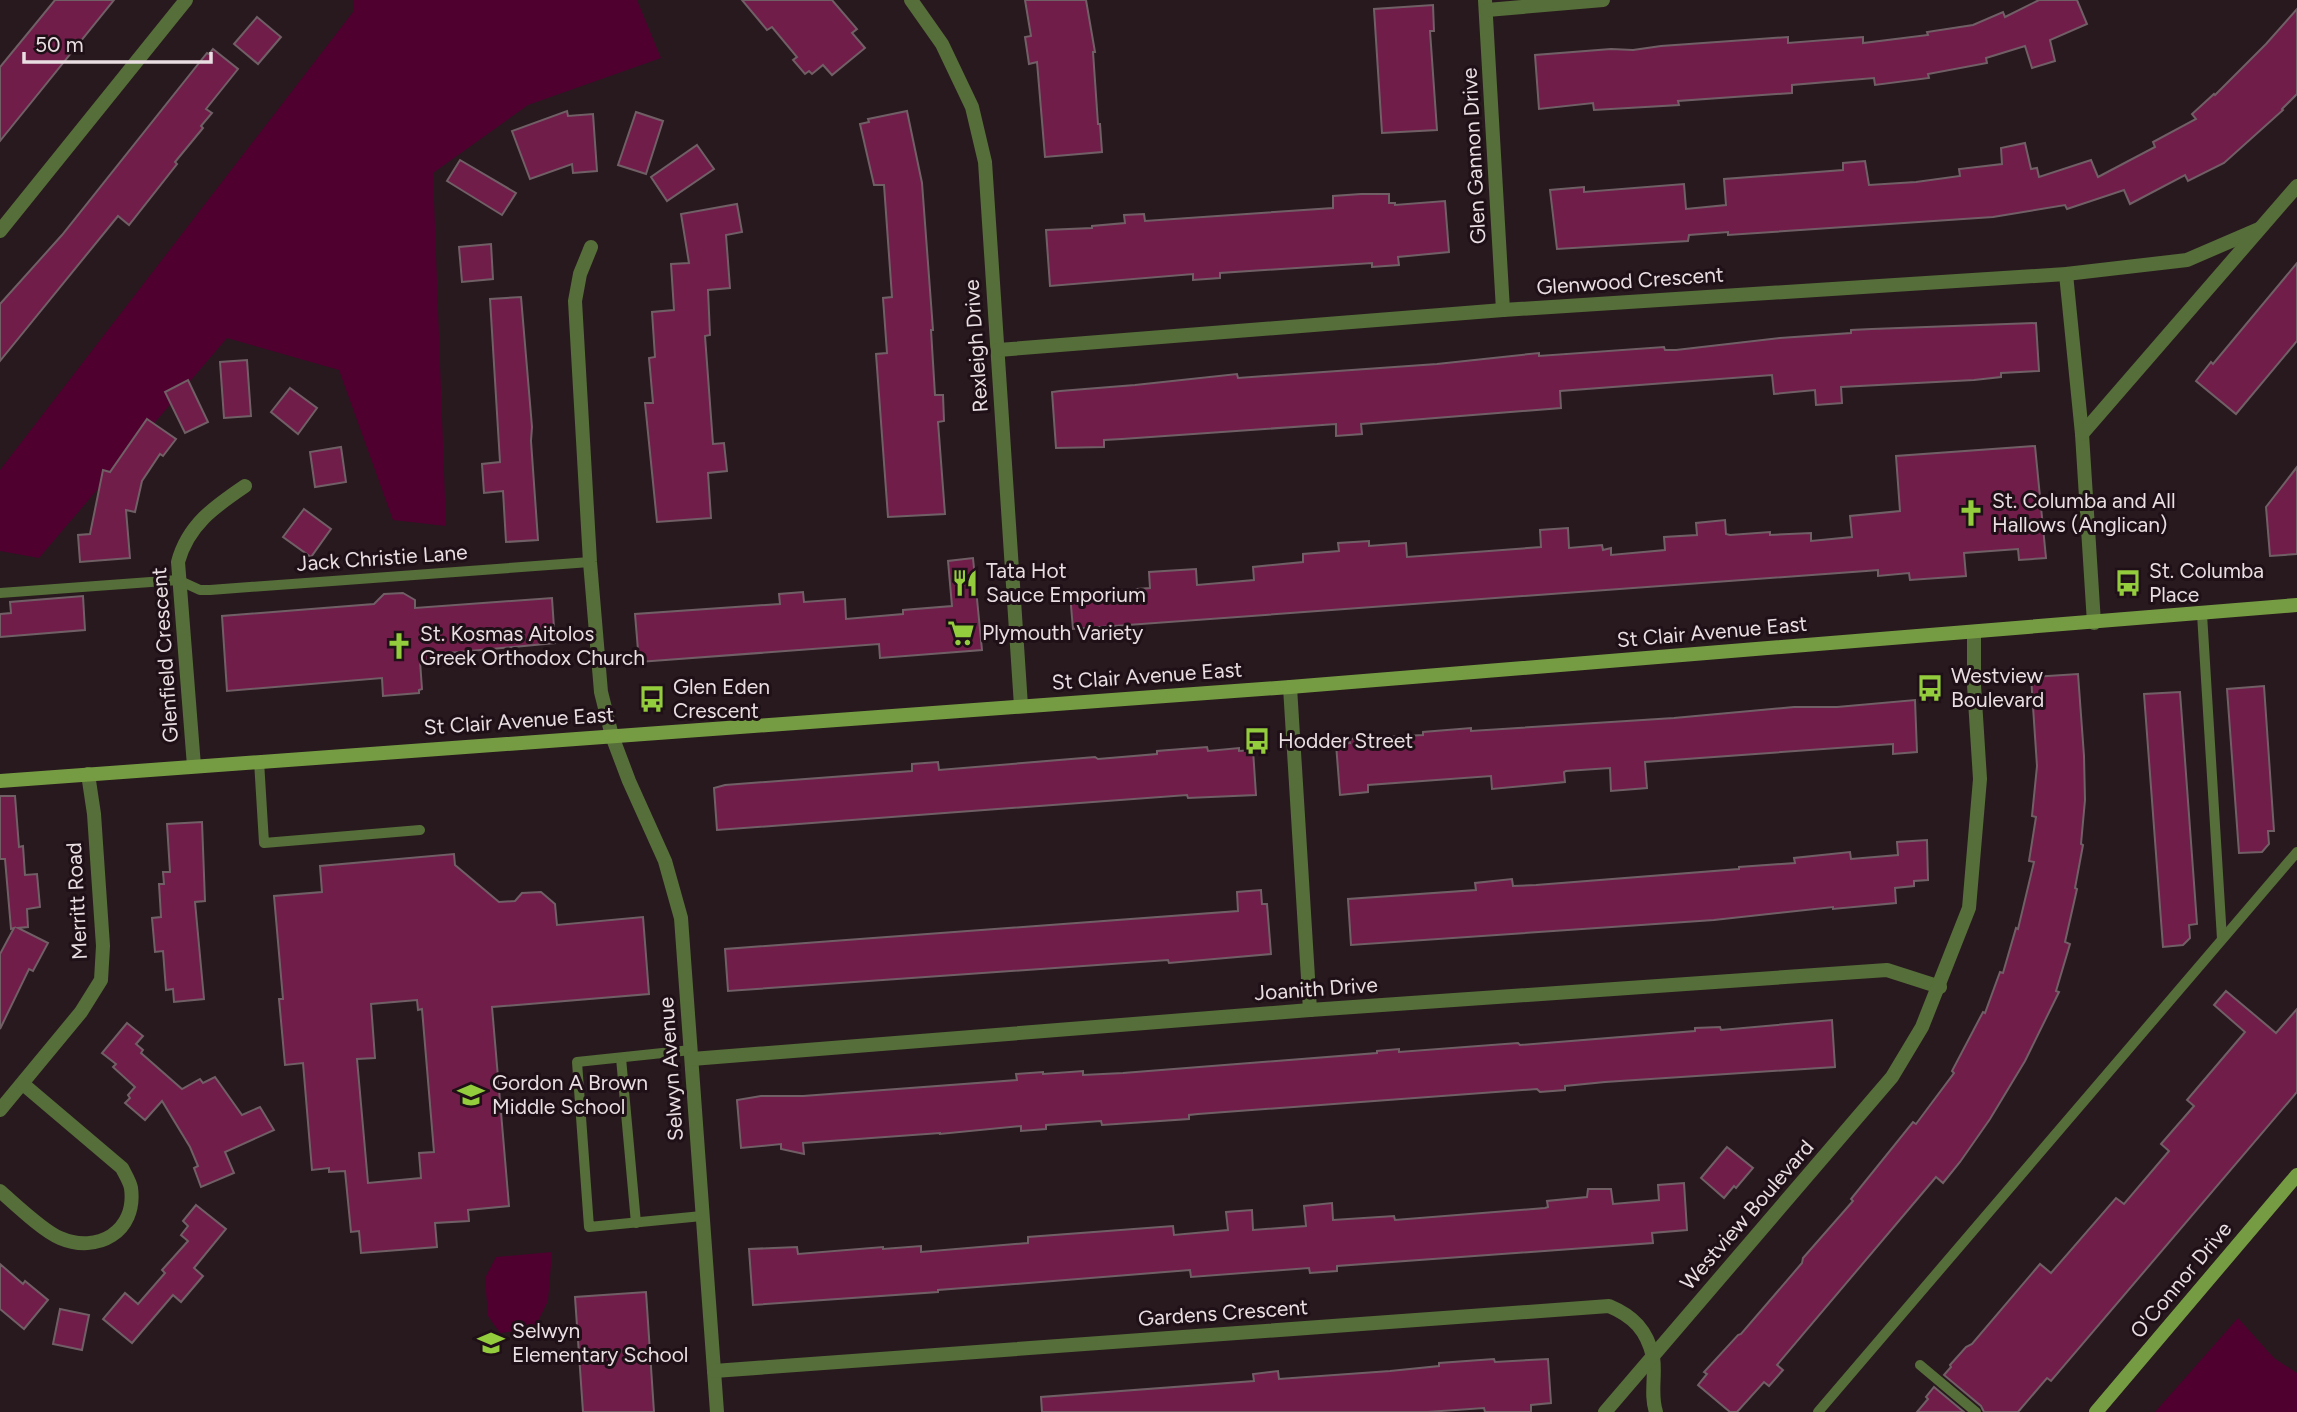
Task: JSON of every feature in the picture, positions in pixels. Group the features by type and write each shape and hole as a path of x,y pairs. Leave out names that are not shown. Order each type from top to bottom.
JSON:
{"main road":[{"name":"St Clair Avenue East","path":"0,781 1290,687 2297,606"},
{"name":"O'Connor Drive","path":"2096,1412 2297,1175"}],"street":[{"path":"0,231 186,0"},
{"name":"Rexleigh Drive","path":"911,0 942,44 972,107 985,162 1021,706"},
{"path":"1486,5 1603,0"},
{"name":"Glen Gannon Drive","path":"1486,5 1503,310"},
{"name":"Glenwood Crescent","path":"2082,435 2297,186"},
{"name":"Glenwood Crescent","path":"998,349 1503,310 2066,274 2187,260 2259,229"},
{"path":"591,247 580,274 575,301 590,562 601,692 612,736"},
{"path":"2066,274 2082,435 2094,623"},
{"name":"Glenfield Crescent","path":"194,766 178,562 182,547 193,527 213,508 245,486"},
{"name":"Westview Boulevard","path":"1605,1412 1892,1077 1922,1027 1969,908 1980,779 1974,685 1974,632"},
{"path":"1290,687 1310,1010"},
{"name":"Selwyn Avenue","path":"612,736 665,861 681,918 717,1412"},
{"name":"Merritt Road","path":"0,1110 80,1012 101,980 103,946 94,814 88,774"},
{"name":"Joanith Drive","path":"691,1054 1887,970 1940,987"},
{"path":"0,1191 56,1237 78,1245 101,1242 120,1230 131,1208 131,1186 122,1168 23,1084"},
{"name":"Gardens Crescent","path":"714,1371 1609,1306 1628,1313 1640,1327 1653,1358 1653,1402 1656,1412"}],"lane":[{"name":"Jack Christie Lane","path":"0,593 178,580 201,590 590,562"},
{"path":"2203,614 2222,939"},
{"path":"259,761 264,843 421,830"},
{"path":"1818,1412 2297,852"},
{"path":"691,1054 578,1062 589,1227 702,1216"},
{"path":"621,1058 636,1223"},
{"path":"1920,1365 1976,1412"}],"shaded area":[{"path":"354,0 637,0 661,58 528,105 433,173 446,526 393,520 339,370 227,338 39,558 0,551 0,470 353,12"},
{"path":"552,1252 548,1301 534,1329 500,1333 488,1316 485,1278 496,1257"},
{"path":"2238,1318 2274,1358 2297,1373 2297,1412 2155,1412"}],"building":[{"path":"55,0 114,0 0,141 0,67"},
{"path":"742,0 832,0 857,29 852,33 865,48 832,75 823,65 812,74 809,71 805,74 793,60 797,57 772,27 767,30"},
{"path":"1025,0 1086,0 1095,52 1102,152 1045,157 1037,62 1029,64 1025,37 1031,36"},
{"path":"2039,0 2077,0 2087,24 2050,40 2055,61 2032,68 2025,46 1986,58 1987,63 1928,74 1929,78 1875,85 1874,78 1792,85 1792,93 1678,101 1679,105 1594,110 1593,103 1539,109 1535,55 1788,37 1788,43 1863,37 1863,43 1928,35 1927,32 1973,25 2003,12 2005,17"},
{"path":"1433,5 1434,31 1430,31 1437,130 1382,133 1374,9"},
{"path":"2297,9 2297,94 2224,163 2188,181 2185,175 2130,204 2124,190 2067,209 2065,205 1993,217 1728,235 1728,232 1689,235 1688,241 1557,249 1550,190 1584,187 1584,192 1684,184 1686,209 1726,205 1724,179 1843,170 1843,163 1865,161 1869,185 1916,182 1960,176 1959,169 2002,164 2001,148 2025,143 2031,169 2037,168 2039,177 2091,160 2098,177 2155,147 2153,142 2196,119 2192,114 2266,44"},
{"path":"257,17 281,37 258,64 234,44"},
{"path":"213,49 238,69 206,109 212,113 201,126 203,128 129,225 118,216 0,361 0,304 62,235 207,53"},
{"path":"567,111 568,116 593,114 597,171 573,173 572,164 530,179 512,131"},
{"path":"907,111 922,183 935,395 943,395 944,421 938,422 945,514 888,517 876,354 887,353 883,298 892,297 884,185 874,185 860,124 869,122 868,119"},
{"path":"636,112 663,121 646,174 618,165"},
{"path":"697,145 714,169 667,201 651,177"},
{"path":"460,160 516,193 502,215 447,181"},
{"path":"1389,194 1389,203 1395,205 1445,201 1449,252 1398,257 1399,265 1372,267 1372,263 1220,273 1220,278 1193,280 1193,274 1050,286 1046,230 1125,223 1124,215 1144,214 1145,221 1333,208 1333,196"},
{"path":"737,204 742,232 726,235 730,288 708,290 710,335 705,336 713,444 724,443 727,471 708,473 711,518 657,522 645,403 653,403 649,358 655,357 652,312 674,310 671,264 689,263 681,214"},
{"path":"491,244 493,279 462,282 459,247"},
{"path":"2297,263 2297,341 2236,414 2196,381"},
{"path":"521,297 538,540 506,542 503,491 484,493 482,464 500,462 490,299"},
{"path":"2036,323 2039,371 2001,373 2001,377 1974,380 1841,387 1842,403 1816,405 1815,390 1774,394 1772,375 1560,391 1561,408 1361,424 1362,434 1336,436 1336,424 1104,440 1104,447 1056,448 1052,392 1237,374 1238,378 1437,364 1539,353 1539,356 1664,347 1665,350 1676,350 1851,333 1851,330"},
{"path":"247,360 251,416 224,418 220,362"},
{"path":"188,380 208,422 185,433 165,392"},
{"path":"290,388 317,408 298,434 271,412"},
{"path":"147,419 176,439 163,456 160,454 142,481 135,512 126,510 130,558 80,562 78,535 90,534 103,470 110,472"},
{"path":"2035,446 2046,558 2019,560 2018,549 1964,553 1966,576 1910,580 1909,573 1878,576 1878,570 1073,629 1070,594 1150,588 1149,572 1196,569 1197,585 1254,580 1253,567 1303,562 1303,554 1339,551 1338,543 1369,541 1369,546 1406,543 1407,557 1541,547 1540,530 1568,528 1569,548 1602,545 1603,550 1611,548 1611,555 1665,550 1664,537 1697,535 1696,523 1725,520 1726,534 1730,535 1811,533 1811,541 1852,537 1850,516 1900,511 1896,456"},
{"path":"341,447 346,482 315,487 310,452"},
{"path":"2297,467 2297,554 2270,556 2266,507"},
{"path":"304,509 331,529 311,557 283,537"},
{"path":"973,558 982,650 880,658 879,644 639,662 635,614 780,604 779,594 803,592 804,602 845,599 846,619 952,606 948,561"},
{"path":"403,593 415,600 415,608 552,598 555,643 449,653 450,658 420,661 422,689 419,693 383,696 382,678 227,691 222,616 374,604 384,594"},
{"path":"83,596 85,630 0,637 0,614 11,613 10,602"},
{"path":"2078,674 2084,756 2083,845 2075,888 2077,889 2065,942 2070,944 2056,991 2059,992 2025,1061 1960,1162 1943,1183 1936,1177 1777,1365 1783,1370 1769,1386 1764,1382 1737,1412 1730,1412 1698,1385 1707,1374 1704,1372 1741,1334 1802,1263 1803,1258 1853,1201 1851,1199 1913,1122 1916,1124 1954,1073 1952,1071 1983,1012 1985,1013 2000,972 2003,973 2016,928 2018,929 2034,862 2029,861 2036,817 2032,816 2037,766 2031,677"},
{"path":"2264,686 2274,831 2268,831 2269,844 2262,852 2239,853 2227,689"},
{"path":"2180,692 2197,924 2189,925 2190,938 2183,945 2163,947 2144,694"},
{"path":"1915,700 1917,752 1893,754 1893,744 1645,762 1647,788 1611,791 1610,768 1566,771 1565,782 1492,789 1491,776 1368,785 1368,792 1340,795 1336,744 1350,743 1349,739 1423,735 1423,732 1471,728 1471,731"},
{"path":"1207,747 1208,751 1239,748 1239,751 1253,750 1256,795 1188,798 1187,795 717,830 714,788 725,785 912,771 912,764 938,762 939,770 1157,754 1157,751"},
{"path":"0,796 15,796 19,847 23,846 25,875 37,874 40,907 27,909 28,927 18,928 48,943 33,971 29,969 0,1029 0,954 14,928 11,929 5,859 0,859"},
{"path":"202,822 205,901 195,902 204,999 174,1002 173,989 166,990 163,951 155,952 152,918 161,917 159,884 164,884 163,872 170,872 167,824"},
{"path":"1927,840 1928,880 1914,881 1914,886 1895,888 1896,903 1714,920 1351,945 1348,899 1476,890 1475,883 1512,879 1513,886 1536,885 1739,869 1795,863 1794,858 1850,852 1851,859 1898,855 1897,842"},
{"path":"454,854 455,865 499,902 515,901 522,893 541,892 555,904 557,925 643,917 649,994 492,1007 509,1206 468,1210 469,1221 435,1223 437,1247 361,1253 359,1231 351,1232 345,1171 329,1172 329,1168 312,1170 303,1063 285,1065 279,999 283,999 274,896 322,892 320,866","holes":["417,1000 418,1010 422,1009 434,1152 419,1153 421,1178 368,1183 357,1059 375,1058 371,1004"]},
{"path":"1261,890 1262,904 1267,904 1271,954 728,991 725,949 1238,911 1237,892"},
{"path":"2226,991 2276,1033 2297,1009 2297,1092 2051,1381 2047,1378 2018,1412 1984,1412 1981,1406 1944,1375 2040,1264 2051,1273 2116,1198 2124,1204 2169,1151 2161,1144 2194,1106 2187,1100 2245,1032 2214,1005"},
{"path":"1832,1020 1835,1067 1605,1082 1565,1086 1565,1090 1540,1092 1537,1089 1198,1114 1189,1115 1189,1119 1102,1125 1101,1121 1046,1125 1046,1129 1021,1131 1021,1126 803,1143 804,1154 781,1149 781,1144 741,1148 737,1100 761,1096 803,1096 1017,1080 1016,1074 1043,1072 1083,1071 1083,1075 1123,1073 1399,1049 1399,1052 1518,1043 1520,1045 1695,1031 1695,1028 1720,1027 1721,1030"},
{"path":"127,1023 143,1036 136,1044 143,1050 141,1053 182,1089 200,1079 203,1083 215,1077 242,1115 260,1107 274,1130 225,1152 234,1173 201,1187 194,1168 198,1166 190,1147 162,1101 145,1120 125,1103 135,1087 113,1067 116,1064 102,1053"},
{"path":"1727,1147 1753,1168 1724,1198 1701,1178"},
{"path":"1684,1183 1687,1230 1652,1233 1653,1243 1337,1266 1337,1271 1310,1273 1309,1268 1191,1277 1190,1270 753,1305 749,1249 797,1247 798,1254 921,1246 921,1252 1028,1243 1028,1237 1173,1226 1174,1235 1228,1230 1226,1212 1252,1210 1253,1230 1306,1226 1304,1206 1332,1203 1333,1220 1394,1216 1395,1220 1545,1208 1548,1207 1547,1201 1587,1197 1588,1189 1611,1189 1613,1204 1659,1200 1658,1185"},
{"path":"196,1205 226,1229 194,1268 203,1276 181,1302 173,1295 132,1343 103,1319 125,1293 138,1304 165,1273 162,1270 188,1241 181,1235 188,1226 183,1221"},
{"path":"0,1264 23,1284 25,1281 48,1300 24,1329 0,1309"},
{"path":"646,1292 654,1412 583,1412 575,1297"},
{"path":"60,1309 89,1315 82,1350 53,1344"},
{"path":"1494,1359 1495,1362 1548,1359 1551,1403 1531,1405 1531,1412 1485,1412 1484,1408 1427,1412 1042,1412 1041,1397 1254,1381 1253,1374 1278,1371 1279,1379 1390,1371 1439,1366 1439,1363"},
{"path":"1934,1387 1964,1412 1917,1412"}],"place":[{"name":"St. Columba and All Hallows (Anglican)","path":"1971,513"},
{"name":"Tata Hot Sauce Emporium","path":"965,583"},
{"name":"St. Columba Place","path":"2128,583"},
{"name":"Plymouth Variety","path":"961,633"},
{"name":"St. Kosmas Aitolos Greek Orthodox Church","path":"399,646"},
{"name":"Westview Boulevard","path":"1930,688"},
{"name":"Glen Eden Crescent","path":"652,699"},
{"name":"Hodder Street","path":"1257,741"},
{"name":"Gordon A Brown Middle School","path":"471,1095"},
{"name":"Selwyn Elementary School","path":"491,1343"}]}
